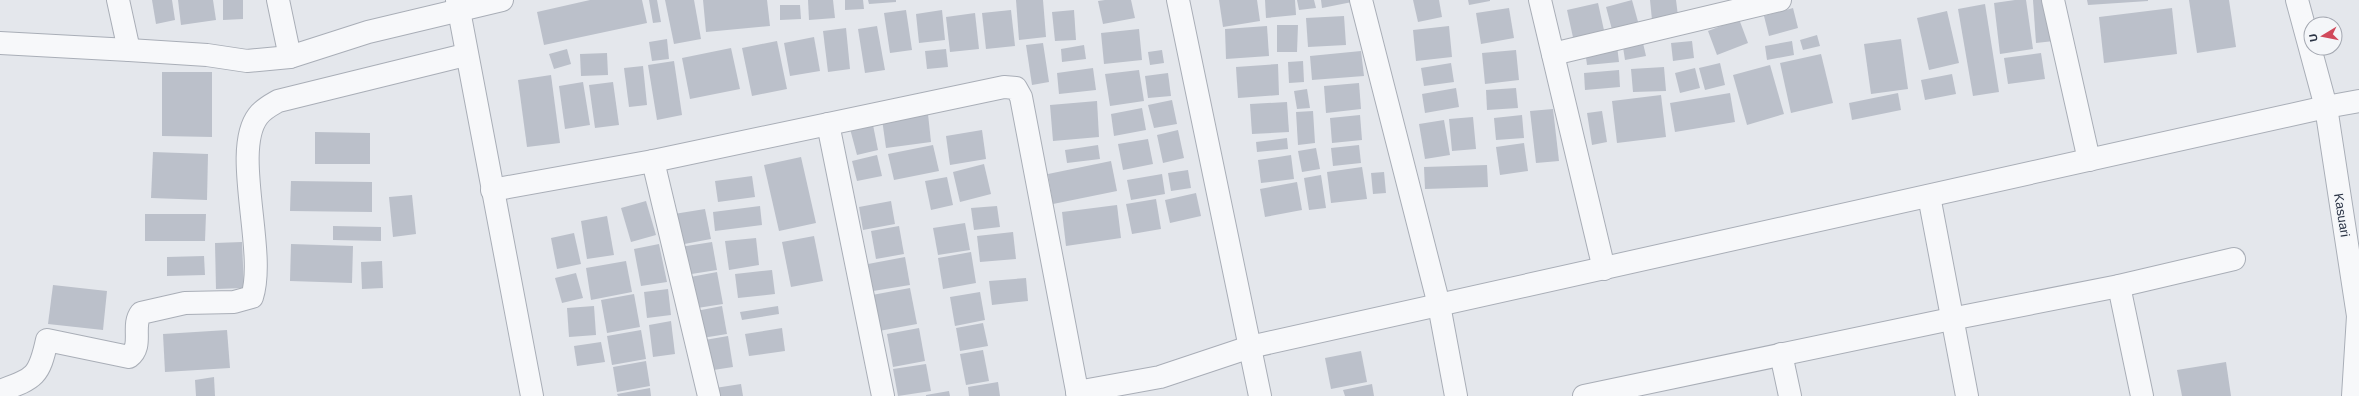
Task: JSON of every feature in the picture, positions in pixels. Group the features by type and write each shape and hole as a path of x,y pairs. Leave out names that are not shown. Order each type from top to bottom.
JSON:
{"street":[{"path":"118,0 129,50"},
{"path":"278,0 290,57"},
{"path":"0,43 207,55 248,61 290,57 458,5 502,0"},
{"path":"1178,0 1260,396"},
{"path":"1361,0 1439,305 1456,396"},
{"path":"1540,0 1604,269"},
{"path":"1553,54 1706,8 1780,0"},
{"path":"2053,0 2088,160"},
{"name":"Kasuari","path":"2297,0 2326,107 2358,316 2353,396"},
{"path":"458,5 466,55 532,396"},
{"path":"0,392 33,377 42,364 47,340 129,357 136,348 137,320 141,313 185,303 234,302 252,297 256,275 248,144 258,116 269,106 278,101 466,55"},
{"path":"492,190 653,161 1004,86 1016,88 1021,97 1077,394 1160,377 1250,348 2326,107 2359,102"},
{"path":"828,124 883,396"},
{"path":"653,161 709,396"},
{"path":"1930,196 1951,319 1967,396"},
{"path":"1584,396 1613,393 1781,354 2119,286 2234,259"},
{"path":"2119,286 2142,396"},
{"path":"1781,354 1790,396"}],"building":[{"path":"152,0 172,0 175,20 156,24"},
{"path":"178,0 213,0 216,20 181,25"},
{"path":"223,0 243,0 243,19 223,20"},
{"path":"590,0 642,0 647,23 544,45 537,12"},
{"path":"649,0 657,0 661,22 653,23"},
{"path":"665,0 694,0 701,39 674,44"},
{"path":"703,0 767,0 770,26 706,32"},
{"path":"808,0 833,0 835,18 809,20"},
{"path":"845,0 863,0 864,9 845,10"},
{"path":"868,0 896,0 896,2 869,4"},
{"path":"1016,0 1043,0 1046,37 1019,40"},
{"path":"1131,0 1135,18 1103,24 1098,1"},
{"path":"1219,0 1257,0 1260,21 1223,27"},
{"path":"1265,0 1295,0 1296,15 1266,18"},
{"path":"1297,0 1314,0 1316,8 1299,10"},
{"path":"1321,0 1352,0 1352,2 1322,8"},
{"path":"1413,0 1439,0 1442,17 1418,22"},
{"path":"1468,0 1490,0 1490,1 1469,5"},
{"path":"1632,0 1640,29 1614,37 1606,7"},
{"path":"1650,0 1676,0 1678,16 1652,20"},
{"path":"2026,0 2033,49 2000,54 1994,3"},
{"path":"2033,0 2050,0 2054,41 2036,43"},
{"path":"2087,0 2148,0 2148,1 2088,5"},
{"path":"2189,0 2229,0 2236,47 2197,53"},
{"path":"1598,3 1605,35 1574,42 1567,10"},
{"path":"1985,4 1999,92 1973,96 1958,9"},
{"path":"780,5 800,5 801,19 780,20"},
{"path":"1509,8 1514,38 1481,44 1476,13"},
{"path":"1793,8 1798,28 1769,36 1764,16"},
{"path":"2172,8 2177,54 2104,63 2099,17"},
{"path":"906,10 912,50 890,53 884,13"},
{"path":"942,10 945,40 919,43 916,14"},
{"path":"1011,10 1015,46 986,49 982,13"},
{"path":"1074,10 1076,40 1055,41 1052,12"},
{"path":"1947,11 1959,63 1929,70 1917,18"},
{"path":"975,13 979,49 950,52 946,17"},
{"path":"1344,16 1346,45 1308,47 1306,18"},
{"path":"1739,19 1748,43 1717,55 1708,31"},
{"path":"1277,25 1298,25 1297,52 1277,52"},
{"path":"877,26 885,70 865,73 858,29"},
{"path":"1267,26 1269,56 1226,59 1225,29"},
{"path":"1449,26 1452,57 1416,61 1413,30"},
{"path":"846,28 850,69 828,72 823,31"},
{"path":"1139,29 1142,60 1104,64 1101,33"},
{"path":"1817,35 1820,46 1803,50 1800,40"},
{"path":"814,37 820,71 790,76 784,43"},
{"path":"667,39 669,59 652,61 649,42"},
{"path":"1901,39 1908,89 1871,94 1864,44"},
{"path":"777,41 787,89 752,96 742,48"},
{"path":"1692,41 1694,58 1673,61 1671,43"},
{"path":"1792,41 1794,55 1767,60 1765,46"},
{"path":"1043,43 1049,82 1032,85 1026,45"},
{"path":"1643,43 1646,56 1625,60 1623,47"},
{"path":"1084,45 1086,59 1062,62 1061,49"},
{"path":"1617,46 1619,62 1587,65 1585,50"},
{"path":"731,48 740,89 690,99 682,58"},
{"path":"567,49 571,64 554,69 549,54"},
{"path":"946,49 948,67 927,69 925,51"},
{"path":"1162,50 1164,63 1150,65 1148,52"},
{"path":"1516,50 1519,80 1485,84 1482,53"},
{"path":"1361,51 1364,76 1312,80 1310,56"},
{"path":"607,53 608,75 581,76 580,54"},
{"path":"2041,53 2045,79 2008,84 2004,58"},
{"path":"1821,54 1833,103 1791,113 1780,63"},
{"path":"674,61 682,115 657,120 648,65"},
{"path":"1303,61 1304,82 1289,83 1288,62"},
{"path":"1451,63 1454,82 1424,86 1421,68"},
{"path":"1720,63 1725,85 1705,90 1699,68"},
{"path":"1278,64 1279,95 1238,98 1236,67"},
{"path":"1770,65 1784,114 1747,125 1733,75"},
{"path":"643,66 647,105 629,107 624,68"},
{"path":"1664,67 1666,91 1633,92 1631,69"},
{"path":"1093,68 1096,90 1059,94 1057,73"},
{"path":"1695,68 1700,88 1680,93 1675,73"},
{"path":"1139,70 1144,101 1110,106 1105,74"},
{"path":"1619,70 1620,87 1585,90 1584,73"},
{"path":"162,72 212,72 212,137 162,136"},
{"path":"1168,73 1171,96 1148,98 1145,76"},
{"path":"1952,74 1956,94 1925,100 1921,80"},
{"path":"551,75 560,143 527,147 518,80"},
{"path":"583,82 590,125 565,129 559,86"},
{"path":"613,82 619,125 595,128 589,85"},
{"path":"1359,83 1361,109 1326,113 1324,86"},
{"path":"1456,88 1459,107 1425,113 1422,94"},
{"path":"1516,88 1518,108 1487,110 1486,90"},
{"path":"1307,89 1310,108 1297,109 1294,91"},
{"path":"1730,93 1735,122 1675,132 1670,103"},
{"path":"1898,93 1901,110 1852,120 1849,103"},
{"path":"1661,95 1666,137 1617,143 1612,101"},
{"path":"1172,100 1177,124 1154,128 1148,105"},
{"path":"1097,101 1099,137 1053,141 1050,105"},
{"path":"1287,102 1289,132 1252,134 1250,104"},
{"path":"1142,108 1146,130 1114,136 1111,114"},
{"path":"1553,109 1559,161 1536,163 1530,111"},
{"path":"1313,111 1315,143 1298,145 1296,112"},
{"path":"1602,111 1607,142 1592,145 1587,113"},
{"path":"928,114 931,142 886,148 882,119"},
{"path":"1360,115 1362,140 1332,143 1330,118"},
{"path":"1522,115 1524,138 1496,140 1494,118"},
{"path":"1473,117 1476,149 1452,151 1449,119"},
{"path":"872,120 878,150 857,155 849,125"},
{"path":"1444,120 1450,155 1425,159 1419,124"},
{"path":"982,130 986,159 950,165 946,136"},
{"path":"1178,130 1184,158 1163,163 1157,135"},
{"path":"315,132 370,133 370,164 315,164"},
{"path":"1287,138 1288,149 1257,152 1256,142"},
{"path":"1148,139 1153,164 1123,170 1118,144"},
{"path":"1524,143 1528,171 1500,175 1496,147"},
{"path":"933,145 939,171 894,180 888,154"},
{"path":"1098,145 1100,159 1067,163 1065,150"},
{"path":"1359,145 1361,163 1333,166 1331,148"},
{"path":"1316,148 1320,169 1302,172 1298,151"},
{"path":"153,152 208,154 207,200 151,198"},
{"path":"877,155 882,176 857,181 852,161"},
{"path":"1291,155 1294,179 1261,183 1258,160"},
{"path":"801,157 816,223 779,231 764,165"},
{"path":"1111,161 1117,191 1053,204 1048,174"},
{"path":"984,164 991,194 960,202 953,172"},
{"path":"1487,165 1488,187 1425,189 1424,167"},
{"path":"1362,167 1367,199 1331,203 1327,172"},
{"path":"1188,170 1191,188 1171,191 1168,173"},
{"path":"1384,172 1386,193 1373,194 1371,173"},
{"path":"1162,174 1165,194 1131,200 1127,180"},
{"path":"1321,175 1326,208 1309,210 1304,178"},
{"path":"752,176 755,197 718,202 715,181"},
{"path":"947,177 953,205 931,210 925,181"},
{"path":"291,181 372,182 372,212 290,211"},
{"path":"1297,182 1302,210 1265,217 1260,189"},
{"path":"1196,193 1201,216 1170,223 1165,200"},
{"path":"412,195 416,234 393,237 389,197"},
{"path":"1156,199 1161,229 1132,234 1126,204"},
{"path":"646,201 656,235 631,242 621,208"},
{"path":"891,201 895,224 863,230 859,207"},
{"path":"1117,205 1121,238 1066,246 1062,212"},
{"path":"760,206 762,225 715,231 713,212"},
{"path":"997,206 1000,227 974,230 971,208"},
{"path":"705,209 711,239 679,245 674,214"},
{"path":"145,214 206,214 205,241 145,241"},
{"path":"607,216 614,255 587,259 581,221"},
{"path":"965,223 970,250 938,255 933,228"},
{"path":"333,226 381,227 381,241 333,240"},
{"path":"899,226 904,254 876,259 871,231"},
{"path":"1013,232 1016,259 980,262 977,236"},
{"path":"574,233 581,264 557,269 551,238"},
{"path":"814,236 823,281 791,287 782,242"},
{"path":"756,238 759,265 729,270 725,241"},
{"path":"242,242 244,288 216,289 215,243"},
{"path":"712,242 717,270 685,275 680,247"},
{"path":"291,244 353,246 352,283 290,281"},
{"path":"659,244 667,282 641,286 634,249"},
{"path":"971,252 976,283 943,289 938,258"},
{"path":"204,256 205,275 167,276 167,257"},
{"path":"905,257 910,285 873,291 868,264"},
{"path":"382,261 383,288 362,289 361,262"},
{"path":"626,261 632,292 591,300 586,268"},
{"path":"772,270 775,294 738,298 735,274"},
{"path":"717,272 723,304 691,309 685,278"},
{"path":"576,273 583,298 562,303 555,278"},
{"path":"1026,278 1028,301 992,305 989,281"},
{"path":"53,285 107,291 103,330 48,324"},
{"path":"910,288 917,324 879,331 872,295"},
{"path":"668,289 671,315 647,318 644,292"},
{"path":"980,292 985,320 955,326 950,297"},
{"path":"634,294 640,327 607,333 601,300"},
{"path":"594,306 596,335 569,337 567,308"},
{"path":"722,306 727,334 696,339 691,312"},
{"path":"778,306 779,314 742,320 740,312"},
{"path":"671,321 675,354 653,357 649,325"},
{"path":"983,323 988,346 960,351 956,328"},
{"path":"782,328 785,351 749,356 745,334"},
{"path":"919,328 925,361 893,367 887,334"},
{"path":"227,330 230,368 165,372 163,334"},
{"path":"641,330 646,359 612,365 607,336"},
{"path":"728,336 733,367 707,371 699,341"},
{"path":"601,342 605,362 577,366 574,346"},
{"path":"983,350 989,381 966,385 960,354"},
{"path":"1361,351 1367,382 1331,389 1325,358"},
{"path":"646,361 650,386 617,392 613,367"},
{"path":"2226,362 2231,396 2182,396 2177,370"},
{"path":"926,364 931,391 898,396 893,369"},
{"path":"214,377 215,396 196,396 195,380"},
{"path":"998,382 1000,396 969,396 968,387"},
{"path":"741,384 743,396 716,396 715,388"},
{"path":"1372,384 1374,396 1345,396 1343,390"},
{"path":"650,388 651,396 618,396 617,394"},
{"path":"949,391 950,396 926,396 926,395"}]}
